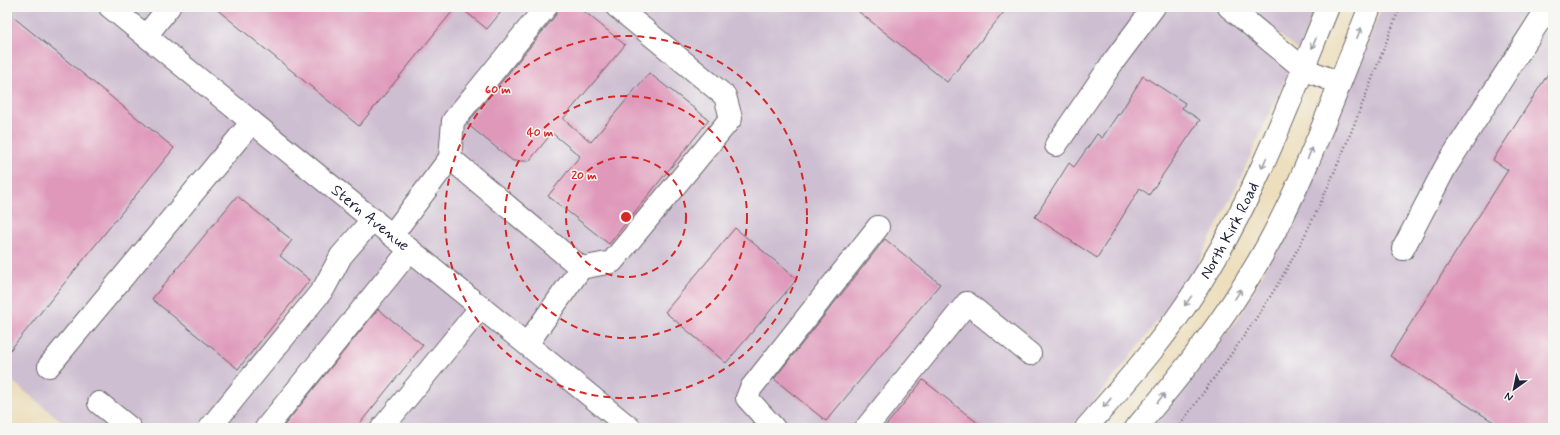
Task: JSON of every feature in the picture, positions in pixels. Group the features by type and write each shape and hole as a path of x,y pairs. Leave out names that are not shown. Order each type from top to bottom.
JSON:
{"main road":[{"name":"Stern Avenue","path":"110,7 630,428"},
{"path":"146,36 169,7"},
{"path":"392,235 450,158 453,121 546,7"},
{"path":"527,344 581,268 612,262 732,118 725,96 617,7"},
{"path":"1056,145 1113,62 1154,7"},
{"path":"1229,7 1304,68 1339,83"},
{"name":"North Kirk Road","path":"1086,428 1135,370 1195,292 1251,194 1328,7"},
{"path":"1136,428 1197,354 1227,313 1258,262 1285,212 1370,7"},
{"path":"1403,249 1445,168 1548,7"},
{"path":"49,366 252,122"},
{"path":"450,158 581,268"},
{"path":"210,428 324,288 341,256 373,220"},
{"path":"774,428 747,398 751,388 878,227"},
{"path":"266,428 410,250"},
{"path":"866,428 967,303 1030,354"},
{"path":"382,428 481,307"},
{"path":"99,403 130,428"}],"shaded area":[{"path":"7,7 1214,7 1290,69 1237,185 1194,271 1123,367 1070,428 70,428 7,377"},
{"path":"1246,7 1316,7 1299,51"},
{"path":"1382,7 1553,7 1553,428 1150,428 1185,387 1241,315 1313,179"}],"building":[{"path":"214,7 456,7 359,126"},
{"path":"460,7 505,7 487,29"},
{"path":"558,7 579,7 625,45 563,119 591,142 649,73 709,120 609,244 548,196 580,156 552,133 529,161 513,161 467,124 556,15"},
{"path":"853,7 1008,7 947,82"},
{"path":"7,12 174,148 7,354"},
{"path":"1553,66 1553,428 1503,428 1390,356 1508,170 1493,160"},
{"path":"1143,76 1185,103 1182,108 1200,120 1149,195 1140,188 1097,258 1035,217 1069,163 1074,167 1097,134 1102,138 1118,114 1119,115"},
{"path":"237,196 292,240 280,256 310,280 238,369 152,299"},
{"path":"735,228 797,279 726,363 665,312"},
{"path":"885,239 940,284 826,421 774,379"},
{"path":"378,309 423,345 356,428 282,428"},
{"path":"923,380 984,428 884,428"}]}
